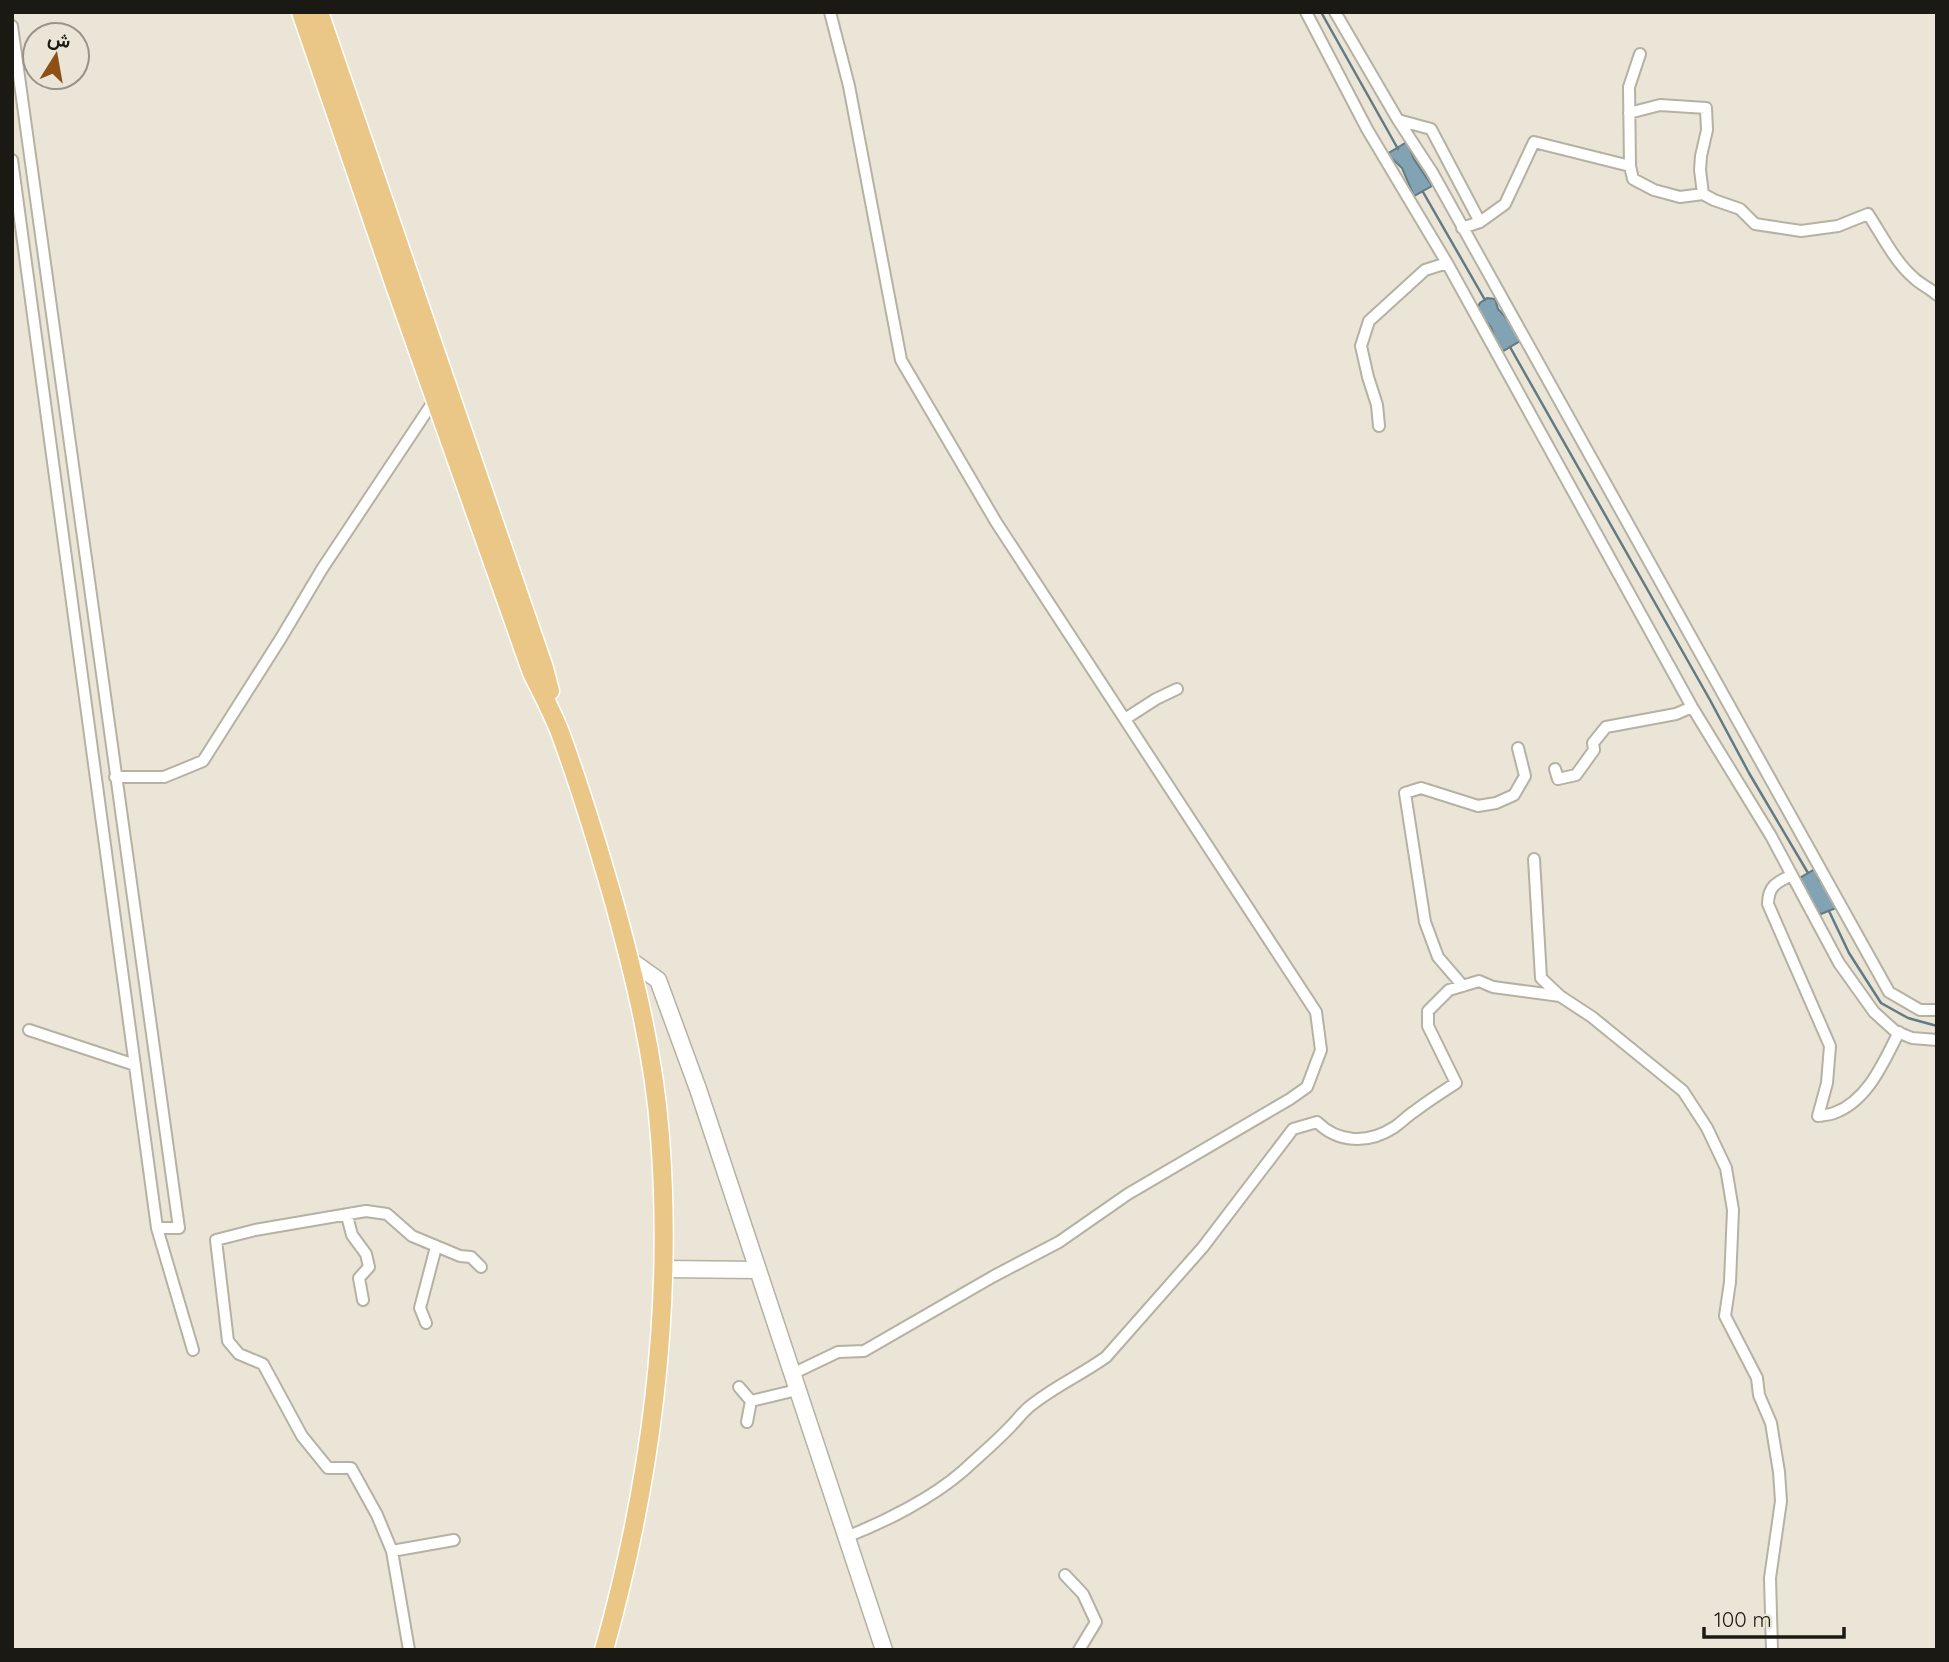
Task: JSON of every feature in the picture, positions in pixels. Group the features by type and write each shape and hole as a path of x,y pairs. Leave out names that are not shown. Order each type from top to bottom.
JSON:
{"highway":[{"path":"301,12 532,673 560,732"},
{"path":"319,12 544,668 560,732 604,866 630,960 643,1021 659,1122 663,1315 650,1440 635,1523 604,1650"}],"main road":[{"path":"630,960 658,980 698,1089 884,1650"},
{"path":"663,1269 758,1270"}],"street":[{"path":"751,1401 795,1382 838,1352 864,1352 994,1276 1059,1242 1128,1194 1307,1087 1321,1050 1316,1012 996,523 901,360 849,86 830,12"},
{"path":"1307,12 1367,129 1447,263 1692,707 1771,836 1839,963 1874,1012 1899,1032 1912,1038 1937,1040"},
{"path":"1335,12 1398,120 1432,172 1889,992 1920,1010 1937,1010"},
{"path":"12,26 179,1228 157,1228"},
{"path":"1640,54 1629,87 1630,166 1633,179 1654,190 1680,197 1703,194 1740,209 1755,224 1801,231 1838,226 1868,214 1914,279 1937,295"},
{"path":"1629,113 1660,104 1706,108 1707,130 1700,170 1703,194"},
{"path":"1398,120 1432,128 1480,222"},
{"path":"1462,228 1480,222 1505,204 1534,142 1630,166"},
{"path":"12,160 157,1228 192,1350"},
{"path":"1379,426 1377,405 1362,346 1369,321 1425,270 1447,263"},
{"path":"115,777 164,777 202,761 322,569 435,399"},
{"path":"1125,719 1177,689"},
{"path":"1555,769 1559,779 1576,775 1594,750 1593,743 1606,727 1676,714 1692,707"},
{"path":"1464,986 1438,957 1425,922 1405,793 1421,788 1478,806 1496,803 1514,795 1525,776 1518,748"},
{"path":"1534,859 1541,978 1560,996 1591,1017 1683,1091 1707,1128 1726,1168 1733,1210 1730,1282 1725,1316 1757,1378 1759,1395 1771,1423 1779,1472 1781,1501 1770,1578 1772,1650"},
{"path":"1792,875 1773,884 1768,895 1768,904 1830,1046 1827,1083 1818,1116 1835,1113 1851,1103 1871,1083 1899,1032"},
{"path":"846,1536 863,1531 933,1494 961,1472 1028,1408 1106,1357 1203,1247 1293,1129 1317,1122 1326,1131 1347,1139 1367,1138 1392,1129 1413,1111 1456,1083 1428,1026 1427,1012 1449,990 1479,981 1498,988 1560,996"},
{"path":"29,1030 135,1065"},
{"path":"409,1650 391,1551 377,1515 351,1468 328,1468 302,1436 263,1364 239,1354 228,1341 216,1240 255,1230 366,1211 387,1214 412,1236 460,1256 471,1257 481,1267"},
{"path":"347,1216 352,1235 366,1254 369,1266 359,1278 363,1300"},
{"path":"426,1323 420,1308 436,1247"},
{"path":"739,1387 751,1401"},
{"path":"747,1422 751,1401"},
{"path":"391,1551 454,1540"},
{"path":"1065,1575 1083,1594 1096,1622 1079,1650"}],"water":[{"path":"1407,142 1414,159 1432,186 1414,196 1402,168 1387,154"},
{"path":"1487,298 1495,299 1498,309 1511,323 1520,341 1500,353 1491,327 1476,310"},
{"path":"1815,869 1819,880 1830,891 1836,908 1821,914 1816,910 1810,896 1805,896 1798,879"}],"waterway":[{"path":"1321,12 1398,149"},
{"path":"1423,192 1485,300"},
{"path":"1510,347 1808,873"},
{"path":"1829,911 1849,953 1881,1003 1908,1018 1937,1026"}]}
